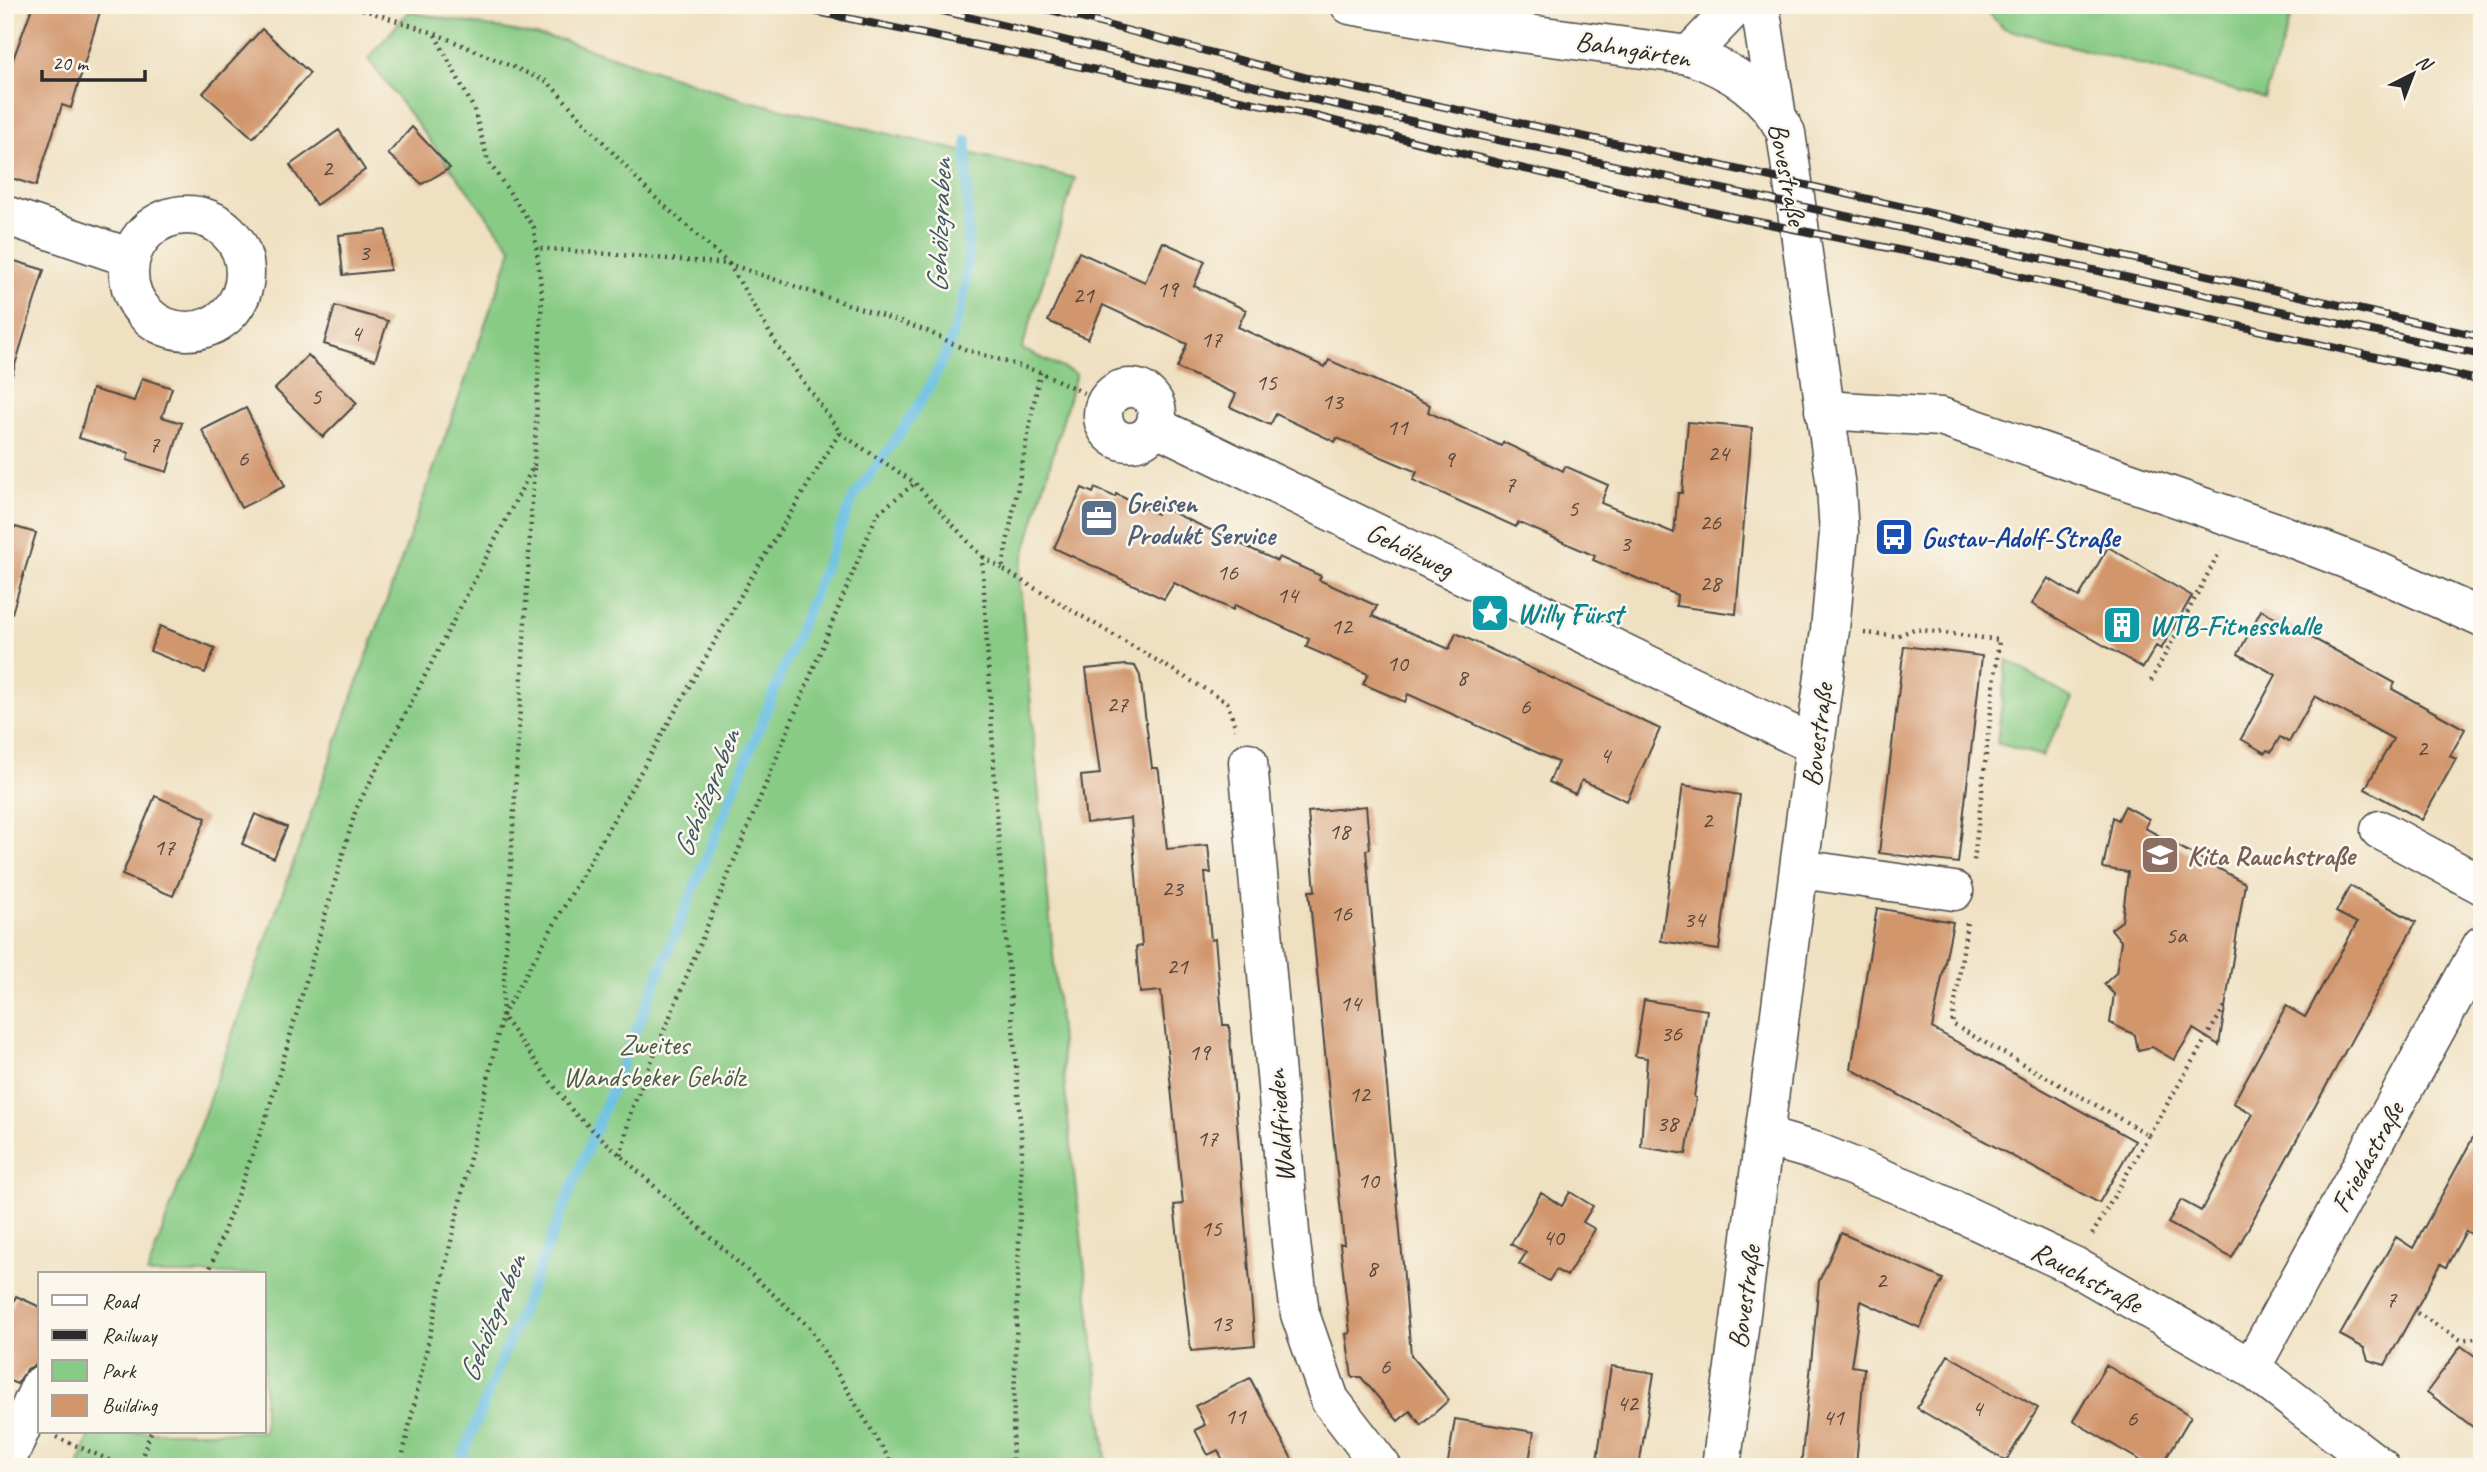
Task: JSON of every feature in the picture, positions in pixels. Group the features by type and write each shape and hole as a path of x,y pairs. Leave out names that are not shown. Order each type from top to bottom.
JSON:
{"street":[{"name":"Bahngärten","path":"1350,5 1490,29 1689,55 1731,72 1776,111"},
{"path":"1689,55 1737,5"},
{"name":"Bovestraße","path":"1721,1467 1816,746 1839,533 1786,133 1776,111 1760,5"},
{"path":"5,215 131,258"},
{"name":"Gehölzweg","path":"1105,403 1103,415 1106,427 1114,436 1124,441 1136,441 1147,436 1155,426 1816,746"},
{"path":"1824,410 1941,417 2377,571 2482,618"},
{"name":"Waldfrieden","path":"1248,762 1291,1243 1300,1314 1330,1400 1382,1467"},
{"path":"2380,830 2482,885"},
{"path":"1800,869 1965,892"},
{"name":"Friedastraße","path":"2251,1368 2482,945"},
{"name":"Rauchstraße","path":"1766,1137 1814,1151 1899,1185 2074,1266 2251,1368 2380,1467"},
{"path":"5,1464 38,1390"}],"path":[{"path":"349,5 434,33 548,82 648,191 729,264 777,345 840,432 915,483 982,557 1227,702 1248,762"},
{"path":"400,1467 502,1016 542,294 534,228 488,161 474,109 434,33"},
{"path":"537,248 729,264 927,331 964,349 1040,372 1105,403"},
{"path":"1002,569 1040,372"},
{"path":"502,1016 748,583 840,432"},
{"path":"209,1272 268,1112 356,808 534,465"},
{"path":"621,1155 631,1111 877,514 915,483"},
{"path":"2151,681 2214,567 2233,518"},
{"path":"982,557 997,819 1022,1146 1012,1467"},
{"path":"1830,630 1897,636 1914,629 1999,640 1965,892 1952,1024 2149,1135"},
{"path":"2074,1266 2225,1006"},
{"path":"502,1016 574,1112 809,1327 894,1467"},
{"path":"2417,1313 2461,1340 2482,1337"},
{"path":"138,1467 150,1434"},
{"path":"54,1437 126,1467"}],"green space":[{"path":"1980,5 2295,5 2264,98 2003,28"},
{"name":"Zweites Wandsbeker Gehölz","path":"408,12 563,40 741,99 1075,178 1022,349 1076,374 1019,573 1067,1110 1107,1467 78,1467 90,1434 266,1434 266,1272 148,1272 512,249 368,59"},
{"path":"2007,660 2073,699 2042,756 1997,743"}],"building":[{"path":"33,5 102,5 71,108 62,105 36,186 5,176 5,81"},
{"path":"262,29 310,73 253,138 203,93"},
{"path":"412,127 450,168 422,184 388,154"},
{"path":"339,130 365,170 316,205 290,165"},
{"path":"386,230 390,270 343,275 339,235"},
{"path":"1163,242 1205,261 1194,286 1246,310 1238,327 1325,367 1329,360 1430,405 1428,412 1501,446 1503,442 1563,471 1565,466 1608,485 1601,503 1674,533 1678,493 1682,493 1688,422 1752,428 1736,614 1676,606 1677,595 1593,560 1595,556 1518,522 1516,527 1413,480 1417,472 1337,438 1335,442 1276,414 1270,425 1230,407 1236,394 1177,368 1187,344 1103,305 1088,339 1048,321 1079,252 1145,282"},
{"path":"5,258 44,270 12,375 5,374"},
{"path":"335,306 388,321 375,360 324,344"},
{"path":"308,355 357,403 323,437 275,389"},
{"path":"142,378 172,388 162,417 182,423 167,472 127,460 129,453 79,438 92,389 134,401"},
{"path":"246,408 285,486 241,508 202,430"},
{"path":"1082,488 1093,493 1095,488 1115,497 1116,494 1157,514 1161,507 1277,561 1279,557 1321,576 1319,580 1377,606 1372,616 1449,649 1456,633 1660,729 1627,801 1582,780 1575,794 1549,782 1558,762 1408,694 1405,702 1363,684 1368,674 1306,647 1309,639 1235,605 1233,610 1174,583 1164,599 1054,548"},
{"path":"5,524 36,533 12,613 5,612"},
{"name":"WTB-Fitnesshalle","path":"2108,547 2192,596 2161,649 2156,646 2143,668 2032,604 2048,578 2079,597"},
{"path":"2261,610 2395,683 2392,689 2465,729 2450,756 2456,759 2422,820 2365,789 2393,739 2315,696 2289,742 2280,737 2271,752 2267,750 2265,753 2241,739 2276,675 2238,654"},
{"path":"160,626 215,648 205,673 150,651"},
{"path":"1904,646 1982,656 1958,863 1879,853"},
{"path":"1135,666 1140,676 1152,768 1158,768 1159,772 1167,849 1208,845 1211,873 1205,873 1211,940 1215,939 1223,1025 1229,1025 1255,1345 1191,1351 1174,1205 1183,1204 1161,991 1140,993 1136,947 1142,946 1131,818 1086,823 1081,776 1100,774 1086,669"},
{"path":"1683,785 1740,795 1719,950 1661,941"},
{"path":"155,796 206,818 173,896 122,875"},
{"path":"1366,806 1370,849 1366,850 1411,1355 1449,1400 1421,1425 1410,1411 1398,1421 1361,1377 1352,1377 1346,1334 1350,1333 1340,1244 1344,1244 1309,891 1315,891 1308,812"},
{"path":"2125,806 2149,819 2145,828 2245,883 2219,1045 2193,1029 2174,1060 2152,1047 2138,1050 2135,1035 2110,1023 2114,994 2104,984 2116,973 2121,941 2111,929 2122,921 2128,872 2103,868 2113,817 2118,820"},
{"path":"255,814 287,827 274,858 242,844"},
{"path":"2350,886 2416,922 2232,1258 2168,1223 2181,1200 2201,1211 2253,1114 2233,1103 2286,1006 2305,1017 2357,923 2336,912"},
{"path":"1877,908 1953,922 1932,1028 2135,1141 2099,1203 1851,1069"},
{"path":"1644,1000 1707,1010 1686,1154 1641,1147 1647,1058 1635,1056"},
{"path":"2482,1121 2482,1240 2466,1231 2446,1267 2441,1264 2385,1365 2368,1360 2364,1348 2340,1335 2396,1237 2413,1248"},
{"path":"1570,1192 1593,1206 1583,1222 1595,1229 1567,1276 1556,1270 1549,1281 1519,1264 1526,1253 1511,1244 1541,1193 1562,1206"},
{"path":"1841,1233 1943,1279 1920,1328 1861,1301 1851,1366 1864,1368 1856,1467 1801,1467 1819,1281"},
{"path":"16,1296 38,1306 38,1360 36,1365 27,1369 17,1384 5,1379 5,1321"},
{"path":"2461,1346 2482,1361 2482,1434 2427,1392"},
{"path":"1948,1355 2038,1408 2006,1461 1917,1408"},
{"path":"2106,1365 2191,1416 2161,1467 2151,1467 2073,1421"},
{"path":"1611,1366 1654,1373 1639,1467 1596,1467"},
{"path":"1250,1378 1296,1467 1226,1467 1218,1450 1208,1455 1195,1430 1205,1425 1195,1406"},
{"path":"1455,1419 1534,1432 1528,1467 1459,1467 1459,1464 1448,1462"}],"waterway":[{"name":"Gehölzgraben","path":"458,1467 853,498 906,424 937,372 949,345 959,316 967,269 967,140"}],"railway":[{"path":"784,5 1307,114 1499,163 1728,216 1939,258 2482,381"},
{"path":"918,5 1306,98 2482,355"},
{"path":"1031,5 1308,78 1713,164 2482,337"}],"place":[{"name":"Greisen Produkt Service","path":"1099,518"},
{"name":"Gustav-Adolf-Straße","path":"1894,537"},
{"name":"Willy Fürst","path":"1490,613"},
{"name":"WTB-Fitnesshalle","path":"2122,625"},
{"name":"Kita Rauchstraße","path":"2160,855"}]}
